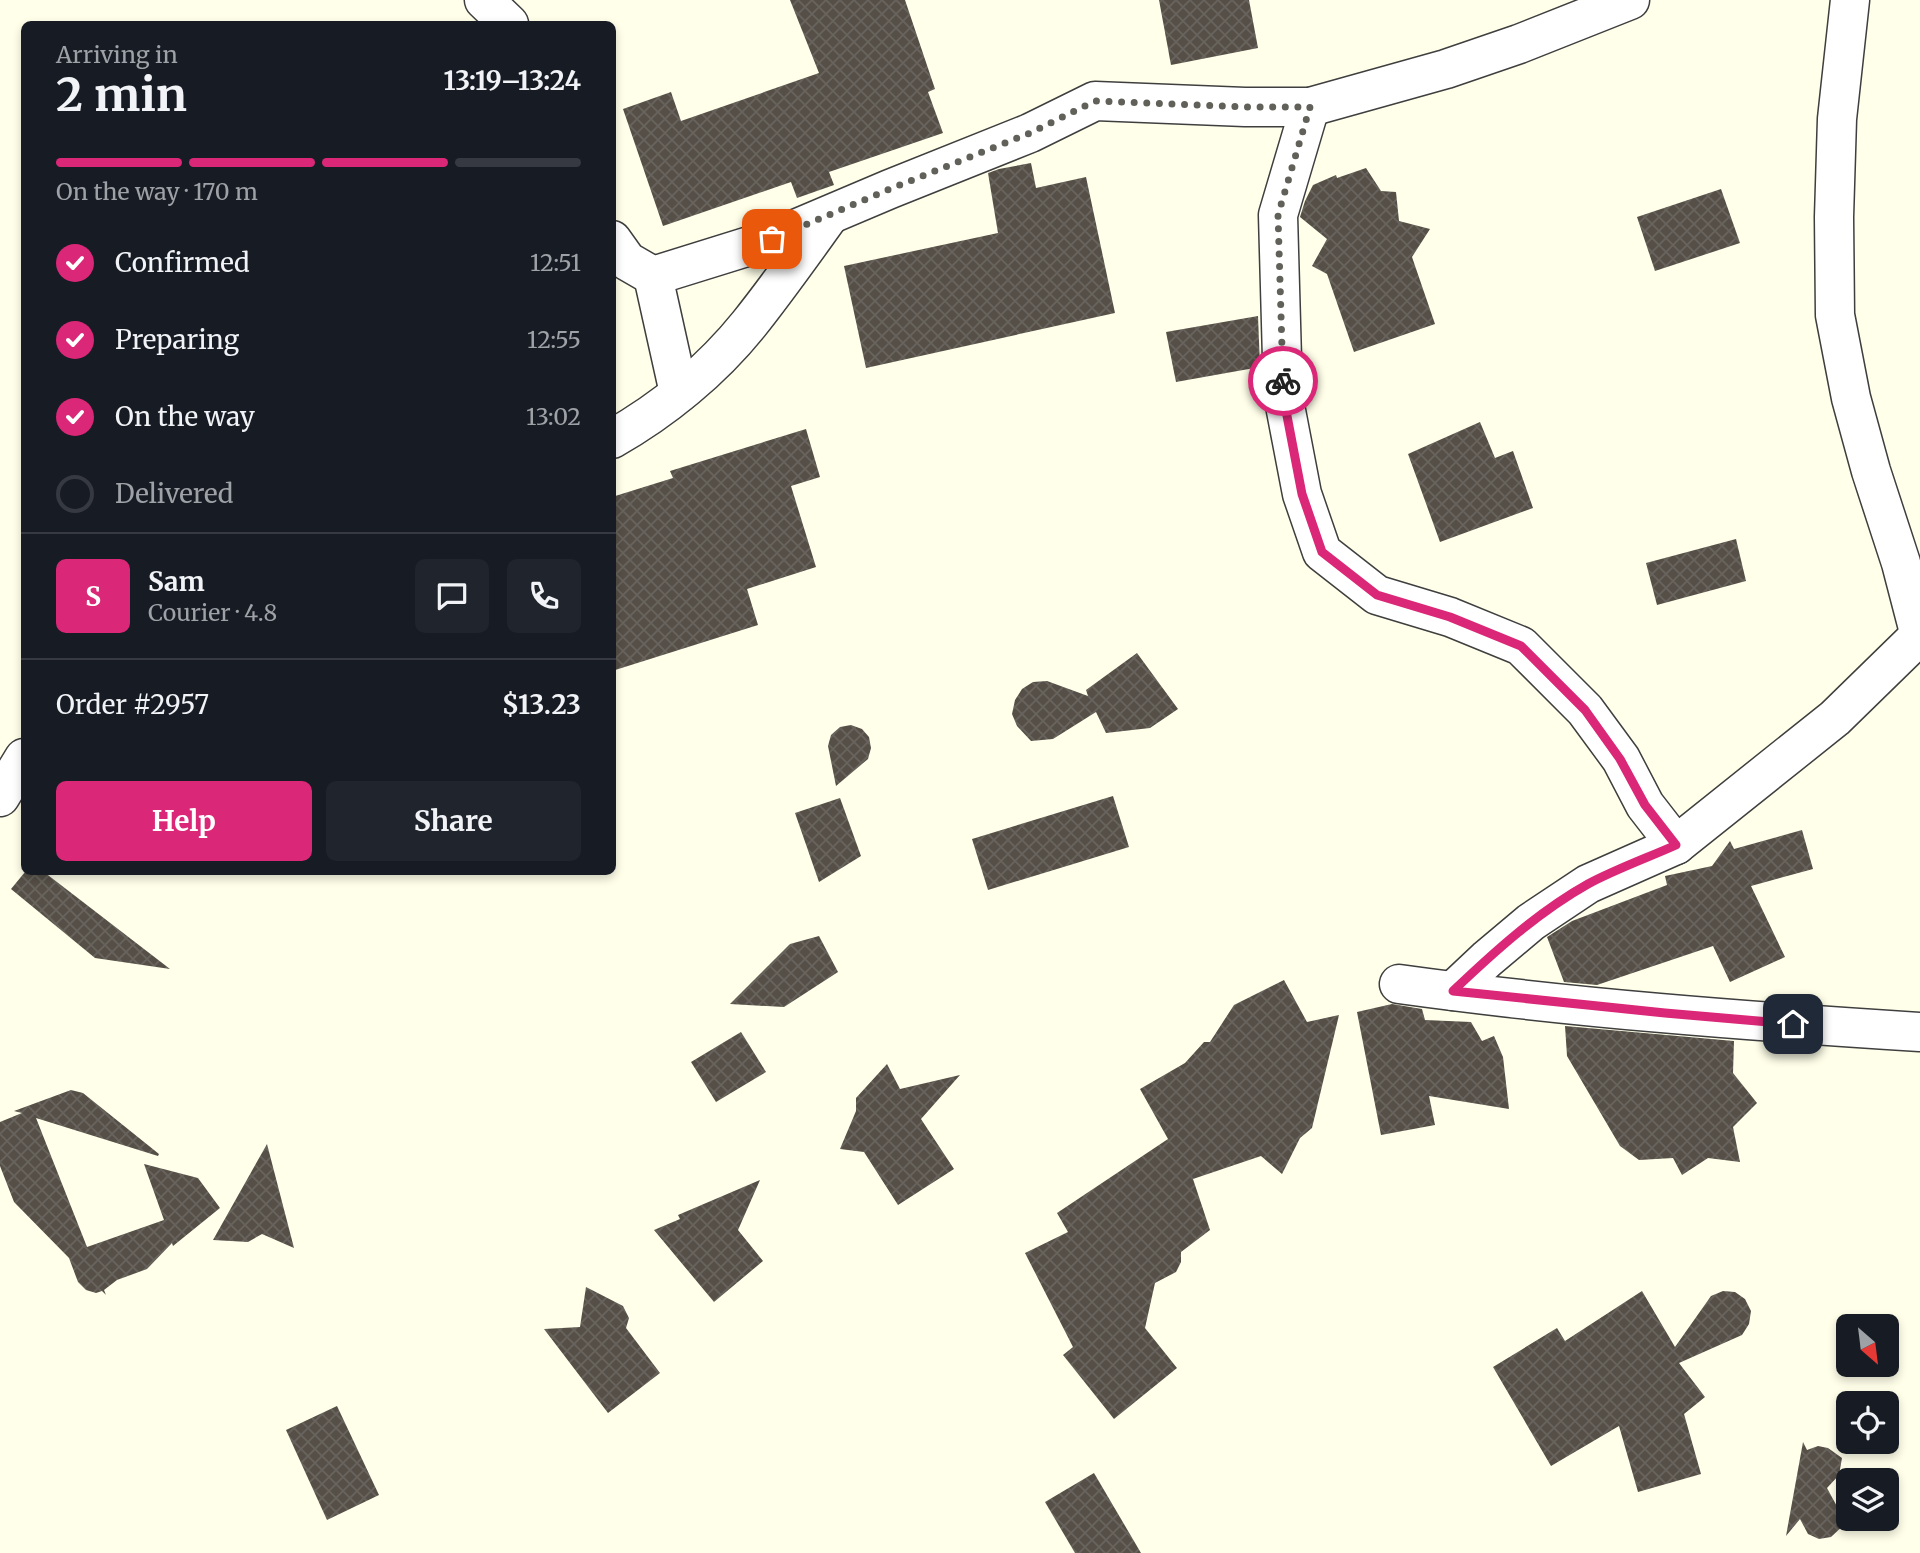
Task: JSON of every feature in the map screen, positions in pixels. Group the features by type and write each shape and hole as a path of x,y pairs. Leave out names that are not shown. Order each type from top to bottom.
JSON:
{"street":[{"path":"484,0 506,21"},
{"path":"1453,991 1531,922 1588,884 1676,845 1835,719 1920,635 1901,564 1905,526 1871,471 1851,398 1835,315 1837,119 1850,0"},
{"path":"616,246 627,261 653,276 772,239 1030,133 1095,101 1310,107 1446,69 1519,44 1615,3"},
{"path":"1310,107 1278,215 1283,395 1302,494 1322,552 1377,595 1450,617 1521,646 1585,710 1620,759 1645,805 1676,845"},
{"path":"616,437 679,393 719,357 748,324 831,214"},
{"path":"653,276 679,393"},
{"path":"1399,984 1768,1023 1920,1032"}],"building":[{"path":"790,0 905,0 935,89 928,92 943,133 829,172 834,185 797,198 791,182 663,226 623,109 671,92 681,121 819,73"},
{"path":"1159,0 1249,0 1258,48 1171,65"},
{"path":"1031,163 1036,188 1086,177 1115,313 866,368 844,266 998,233 988,173"},
{"path":"1366,168 1381,191 1396,192 1399,221 1430,229 1412,257 1435,324 1354,352 1327,274 1312,266 1327,239 1300,217 1313,185 1336,175 1337,178"},
{"path":"1721,189 1740,243 1655,271 1637,217"},
{"path":"1258,316 1260,367 1176,382 1166,332"},
{"path":"1480,422 1495,458 1513,451 1533,508 1440,542 1408,454"},
{"path":"806,429 820,477 791,486 816,567 747,589 758,625 616,670 616,496 673,478 670,471"},
{"path":"1736,539 1746,581 1657,605 1646,563"},
{"path":"1137,653 1178,709 1150,728 1106,733 1096,712 1053,739 1031,741 1017,726 1012,714 1015,700 1022,689 1033,682 1047,681 1088,696 1086,690"},
{"path":"851,725 862,729 869,737 871,748 868,759 836,786 828,746 831,735 840,727"},
{"path":"1113,796 1129,847 988,890 972,839"},
{"path":"840,798 861,856 819,882 795,813"},
{"path":"1802,830 1813,869 1751,886 1785,957 1730,982 1713,946 1597,985 1564,982 1547,937 1572,921 1667,885 1665,876 1712,866 1730,841 1734,849"},
{"path":"23,875 48,875 170,969 95,958 11,889"},
{"path":"819,936 838,972 784,1007 730,1004 790,944"},
{"path":"1284,980 1307,1022 1339,1015 1312,1128 1300,1138 1282,1174 1261,1156 1193,1179 1210,1230 1181,1252 1181,1262 1176,1272 1155,1283 1145,1328 1177,1368 1114,1419 1063,1355 1073,1347 1025,1253 1068,1232 1057,1213 1168,1139 1140,1089 1185,1063 1204,1042 1210,1042 1234,1005"},
{"path":"1392,1004 1422,1009 1425,1020 1471,1022 1482,1041 1494,1036 1503,1057 1509,1109 1429,1096 1435,1125 1381,1135 1357,1012"},
{"path":"1565,1026 1734,1041 1733,1073 1757,1103 1733,1127 1740,1162 1708,1158 1682,1175 1673,1158 1639,1160 1620,1146 1567,1056"},
{"path":"741,1032 766,1072 716,1102 691,1062"},
{"path":"887,1064 900,1089 960,1075 921,1119 954,1169 898,1205 864,1152 840,1149 856,1111 856,1098"},
{"path":"71,1090 83,1093 159,1154 158,1156 36,1118 87,1247 164,1220 144,1164 198,1178 220,1208 173,1246 172,1243 147,1269 117,1280 104,1290 106,1295 102,1291 96,1293 86,1290 78,1282 69,1258 14,1202 0,1166 0,1122 22,1113 14,1111"},
{"path":"267,1144 294,1248 262,1234 248,1242 213,1240"},
{"path":"760,1180 738,1230 763,1261 714,1302 654,1230 680,1219 678,1215"},
{"path":"586,1287 623,1306 629,1318 626,1328 660,1373 608,1413 544,1329 580,1327"},
{"path":"1642,1291 1675,1347 1711,1296 1723,1291 1735,1292 1745,1299 1751,1311 1749,1324 1742,1335 1679,1363 1705,1397 1684,1414 1701,1474 1638,1492 1619,1426 1551,1466 1493,1367 1557,1328 1565,1341"},
{"path":"337,1406 379,1495 327,1520 286,1430"},
{"path":"1803,1442 1807,1450 1818,1446 1828,1448 1842,1458 1840,1468 1836,1468 1836,1478 1827,1488 1836,1505 1837,1531 1831,1537 1819,1539 1808,1534 1800,1519 1786,1536"},
{"path":"1094,1473 1141,1553 1075,1553 1045,1502"}],"way so far":[{"path":"772,239 1030,133 1095,101 1310,107 1278,215 1283,381"}],"route":[{"path":"1283,381 1283,395 1302,494 1322,552 1377,595 1450,617 1521,646 1585,710 1620,759 1645,805 1676,845 1588,884 1531,922 1453,991 1793,1024"}]}
